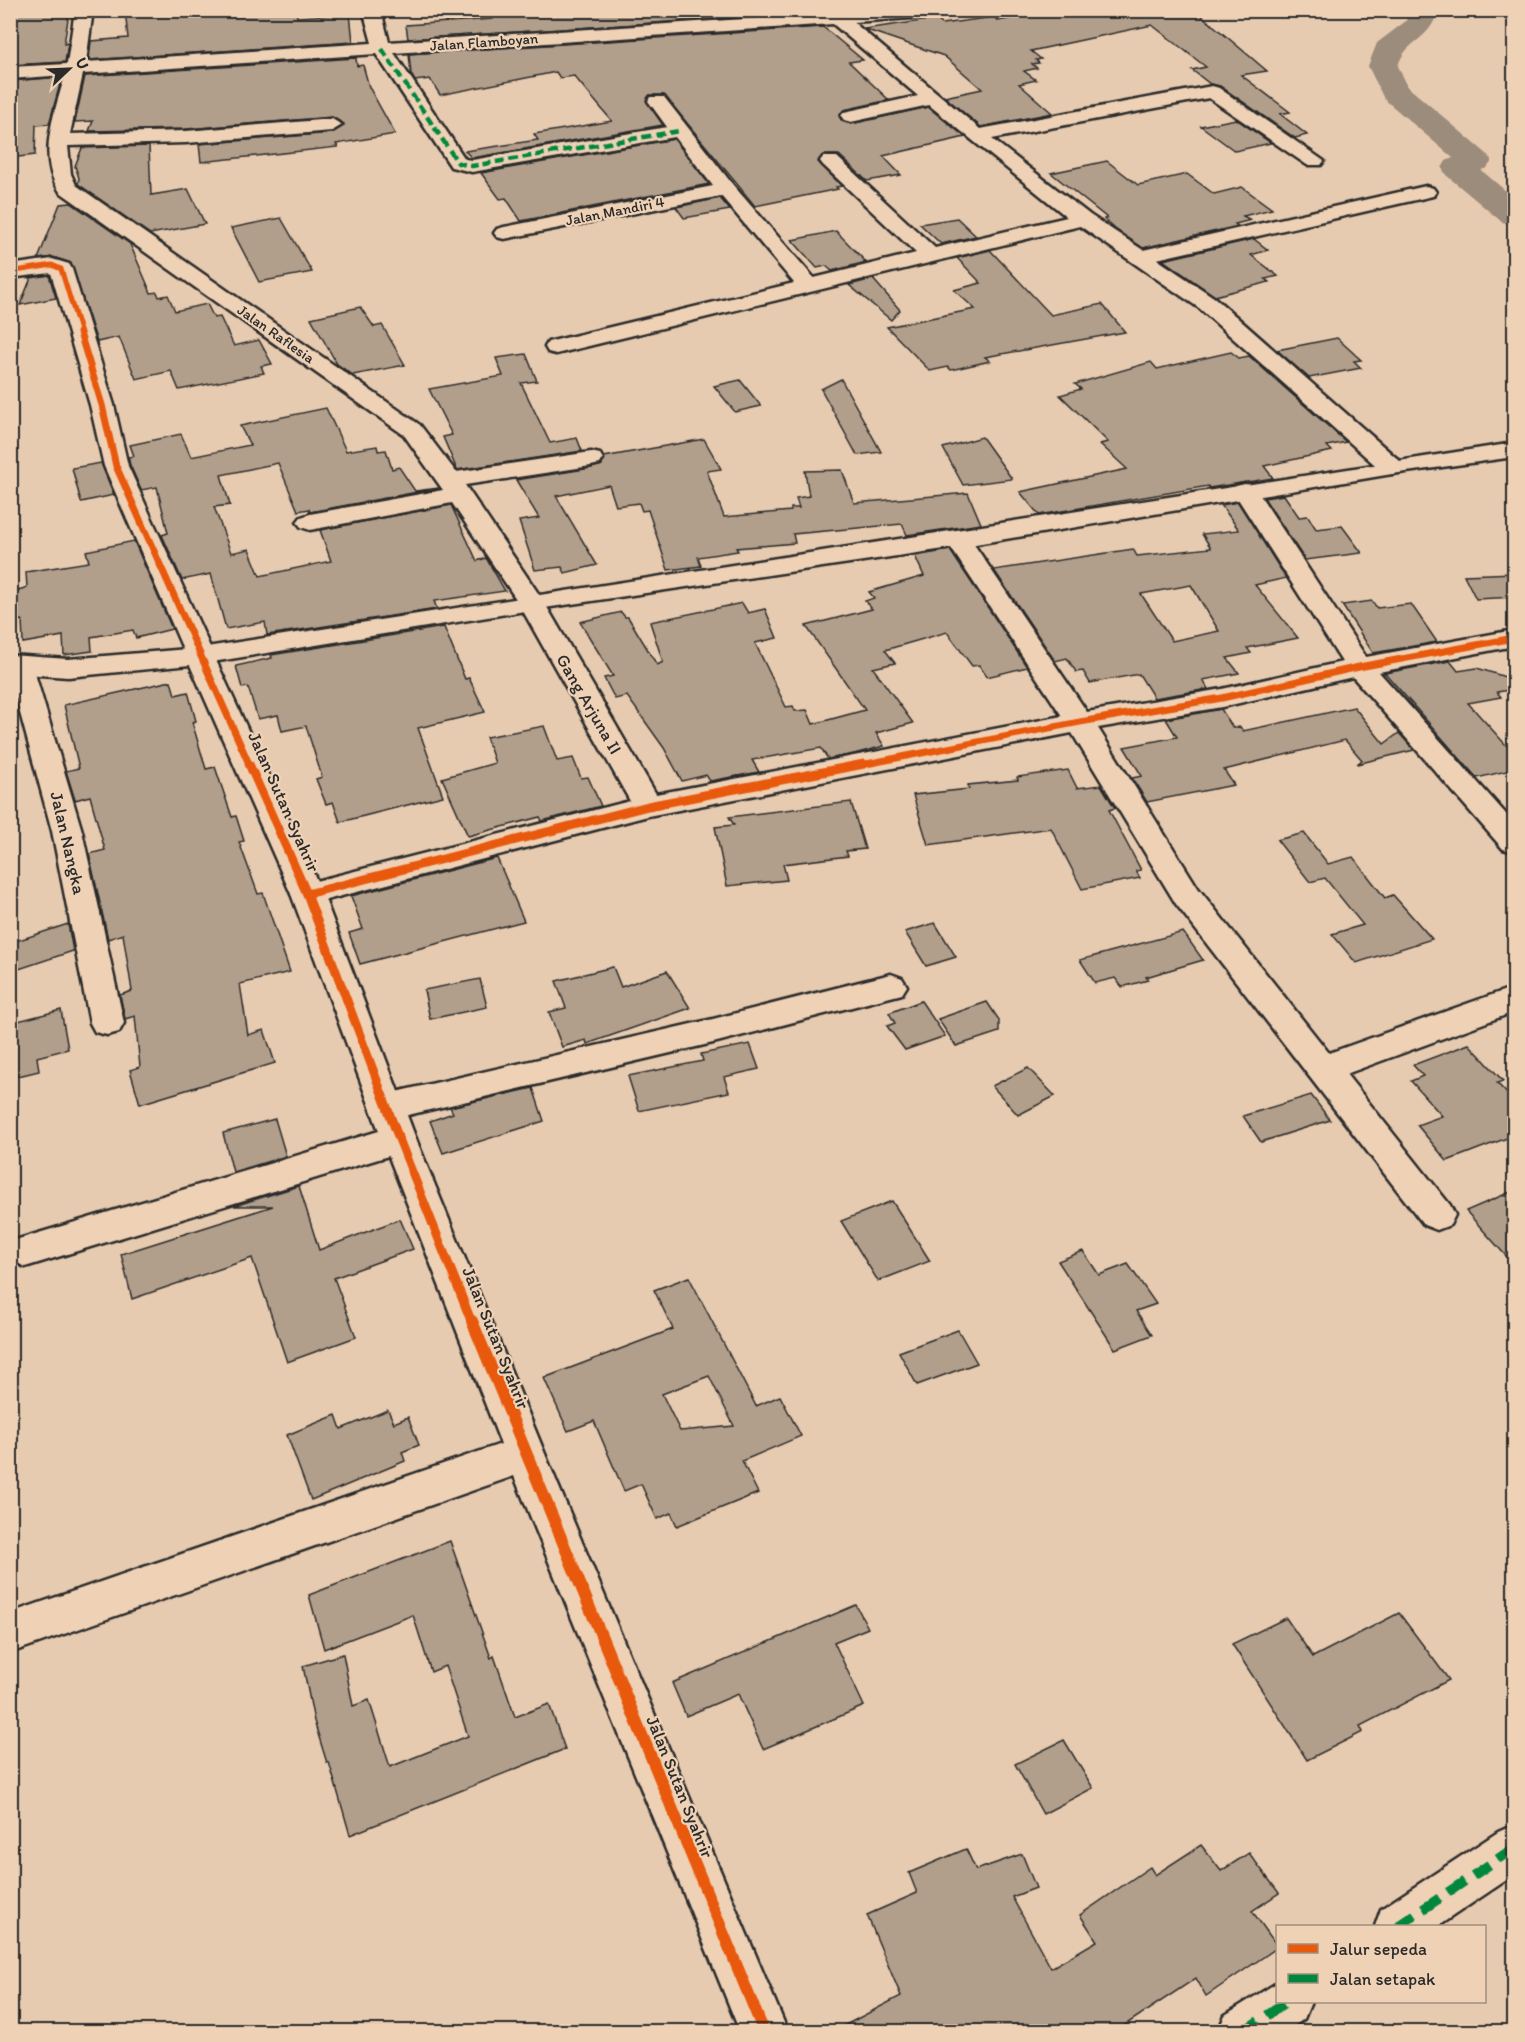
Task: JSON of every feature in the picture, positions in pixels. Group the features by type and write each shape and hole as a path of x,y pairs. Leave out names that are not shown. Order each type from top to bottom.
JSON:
{"street":[{"name":"Jalan Raflesia","path":"84,10 75,69 58,140 64,181 68,188 412,430 454,487 531,602"},
{"path":"372,10 382,49 458,163 462,165 472,166 679,131"},
{"name":"Jalan Flamboyan","path":"10,73 382,49 833,15 955,11"},
{"path":"833,15 976,136 1083,219 1207,303 1392,467"},
{"path":"531,20 533,38"},
{"path":"976,136 1212,92 1314,162"},
{"path":"851,116 932,99"},
{"path":"657,101 726,189 809,286"},
{"path":"58,140 186,137 332,125"},
{"path":"830,161 932,257"},
{"name":"Jalan Mandiri 4","path":"504,233 726,189"},
{"path":"1139,257 1426,192"},
{"path":"556,347 1083,219"},
{"name":"Jalan Sutan Syahrir","path":"10,272 51,265 61,269 102,405 116,466 307,894 393,1123 525,1454 764,2031"},
{"path":"15,666 69,668 200,656 531,602 958,539 1392,467 1515,450"},
{"path":"310,522 454,487 591,459"},
{"path":"1245,491 1359,667 1515,842"},
{"path":"958,539 1080,722 1187,896 1437,1215"},
{"name":"Gang Arjuna II","path":"531,602 648,806"},
{"path":"307,894 648,806 1080,722 1222,698 1359,667 1515,638"},
{"name":"Jalan Nangka","path":"15,666 30,698 67,831 107,1023"},
{"path":"25,1252 393,1123 712,1031 891,986"},
{"path":"1323,1069 1511,1005"},
{"path":"10,1633 525,1454"},
{"path":"1400,1925 1515,1848"},
{"path":"1242,2031 1284,2003"}],"building":[{"path":"12,10 48,10 48,14 69,13 64,44 68,43 65,62 10,65"},
{"path":"125,10 227,10 227,14 296,10 297,17 350,14 353,42 89,60 91,41 128,38"},
{"path":"492,10 552,11 552,15 616,13 616,10 803,10 806,13 408,39 406,25 493,19"},
{"path":"1056,10 1195,10 1267,71 1241,75 1290,112 1280,114 1307,135 1295,138 1220,86 1210,84 1192,70 1206,67 1152,25 1031,51 1041,59 1036,60 1039,63 1032,64 1037,68 1024,71 1036,80 1019,84 1052,113 981,127 945,97 982,89 944,56 864,29 936,19 942,24 994,17 998,21"},
{"path":"823,27 863,60 849,62 889,100 844,110 839,116 842,121 851,124 928,107 965,137 883,156 901,175 867,181 839,155 823,155 818,162 842,186 836,187 838,189 755,206 664,95 650,95 646,100 663,125 472,158 465,151 538,140 534,134 612,121 574,76 560,78 556,72 440,95 430,79 415,81 411,74 409,54"},
{"path":"356,58 357,66 363,65 369,87 395,134 336,144 338,147 201,162 199,144 332,133 344,124 332,117 186,129 89,131 93,121 75,122 85,76"},
{"path":"62,77 49,124 36,125 35,155 10,158 10,81"},
{"path":"1236,119 1271,143 1235,151 1201,126"},
{"path":"674,139 709,184 521,221 506,198 500,199 481,173"},
{"path":"149,146 151,195 188,189 205,224 150,234 78,184 79,178 75,166 82,148"},
{"path":"1107,161 1138,185 1187,174 1214,194 1242,187 1272,209 1243,216 1251,220 1235,224 1238,226 1143,248 1115,229 1104,219 1107,218 1051,173"},
{"path":"720,198 730,210 684,218 676,207"},
{"path":"71,203 130,244 151,293 157,292 159,297 168,295 175,311 207,304 214,318 220,317 234,346 259,340 272,364 261,366 264,373 179,390 171,371 136,379 119,337 97,342 71,263 53,257 38,259 60,204"},
{"path":"281,218 312,272 259,282 231,228"},
{"path":"957,218 976,236 941,244 920,224"},
{"path":"836,231 866,262 832,271 826,266 817,268 792,240"},
{"path":"1254,239 1268,250 1251,255 1278,276 1265,279 1269,282 1215,296 1163,260"},
{"path":"990,250 1051,315 1102,304 1125,332 985,357 990,361 951,370 948,367 930,371 887,327 975,309 954,290 981,283 957,258"},
{"path":"49,275 56,298 20,305 31,278"},
{"path":"873,279 900,310 891,320 849,285"},
{"path":"360,307 374,327 382,325 405,365 353,375 337,364 311,318"},
{"path":"1337,338 1361,360 1354,361 1361,368 1309,378 1277,350"},
{"path":"1231,352 1239,358 1249,356 1346,442 1327,446 1332,451 1264,466 1273,478 1209,488 1208,486 1039,515 1020,492 1127,469 1100,444 1108,442 1060,395 1081,389 1075,384 1151,362 1157,369"},
{"path":"526,354 537,381 521,383 550,443 577,438 582,451 457,470 443,437 452,435 429,389 503,376 496,358"},
{"path":"841,379 881,452 857,455 821,389"},
{"path":"740,380 761,406 735,412 714,386"},
{"path":"326,408 346,451 377,446 378,451 386,450 392,469 399,467 415,491 439,488 310,512 309,509 298,511 278,463 221,475 230,505 214,507 231,553 249,549 260,576 331,561 320,530 451,505 477,561 486,558 505,591 434,601 437,609 267,635 265,622 226,629 211,574 182,580 162,535 168,533 157,487 141,490 128,457 134,456 130,445 181,434 191,457 250,445 240,426"},
{"path":"982,437 1012,479 963,485 943,448"},
{"path":"704,439 721,469 707,471 724,517 791,511 791,508 799,508 796,498 809,496 805,471 842,470 854,503 968,493 981,524 907,535 902,524 793,534 795,543 736,548 738,551 698,557 701,566 668,570 648,510 642,511 639,503 616,506 609,485 556,496 597,565 565,573 562,567 535,570 519,521 539,518 516,480 591,468 602,465 604,457"},
{"path":"101,463 114,495 81,502 72,468"},
{"path":"1284,495 1299,517 1308,516 1316,529 1342,526 1362,553 1305,560 1264,498"},
{"path":"1238,502 1286,578 1255,585 1298,638 1247,648 1251,653 1227,658 1239,673 1203,680 1208,689 1154,698 1139,674 1090,683 1083,671 1076,672 1067,658 1055,661 994,570 1133,549 1137,556 1211,548 1202,534 1239,530 1221,505","holes":["1191,585 1219,631 1172,641 1141,594"]},
{"path":"134,541 172,629 136,638 133,630 91,637 92,651 64,655 63,636 23,643 22,620 12,622 14,592 27,587 26,572 89,562 86,551"},
{"path":"950,550 1027,667 987,677 979,665 972,666 947,632 885,650 895,663 873,668 913,723 876,733 884,746 854,754 828,759 821,748 752,760 759,772 710,781 706,775 682,781 664,748 627,696 615,699 604,678 613,676 580,622 621,612 628,617 657,665 663,662 650,622 742,603 748,613 765,609 777,638 755,643 786,707 793,706 795,711 807,710 813,724 865,710 806,626 872,609 865,601 874,598 869,592 924,576 915,556"},
{"path":"1515,573 1515,597 1476,599 1464,575"},
{"path":"1372,601 1377,608 1411,604 1437,642 1373,653 1342,605"},
{"path":"444,627 465,679 469,678 485,712 418,728 443,796 340,822 333,802 326,804 316,779 322,777 306,726 282,731 278,715 258,719 248,687 242,688 236,666 272,658 271,655"},
{"path":"1450,661 1458,671 1477,668 1515,680 1515,689 1497,692 1501,697 1468,703 1515,755 1515,769 1477,778 1385,673"},
{"path":"171,681 175,695 188,692 196,721 192,722 206,769 215,767 232,817 236,816 244,841 239,842 258,894 263,893 290,972 240,984 248,1035 264,1030 275,1063 140,1104 130,1070 140,1067 135,1016 125,1019 120,995 132,991 123,934 108,939 89,854 105,850 90,796 75,800 66,771 79,768 64,705"},
{"path":"1354,707 1384,744 1399,733 1414,750 1357,764 1362,760 1345,740 1224,770 1234,785 1147,802 1132,778 1142,776 1124,747 1177,737 1166,719 1221,709 1233,728 1240,727 1243,731"},
{"path":"544,726 557,761 573,758 581,778 588,777 601,806 542,821 540,817 468,836 442,778 495,763 486,737"},
{"path":"1068,770 1077,788 1101,785 1115,808 1109,810 1141,870 1136,871 1140,878 1082,889 1051,828 928,845 913,795 969,789 968,785 1018,780 1017,777"},
{"path":"851,802 865,849 846,851 848,856 783,864 787,880 727,886 715,827 734,825 729,817"},
{"path":"1304,833 1328,864 1353,857 1385,898 1393,895 1432,939 1356,963 1332,934 1363,925 1325,878 1310,882 1277,840"},
{"path":"497,858 524,921 360,964 349,933 363,929 351,896"},
{"path":"935,923 956,957 926,966 905,932"},
{"path":"68,924 73,951 10,972 10,943"},
{"path":"1183,932 1203,960 1146,977 1148,980 1122,987 1115,978 1095,983 1080,960"},
{"path":"613,967 621,987 667,971 690,1008 587,1044 586,1040 562,1047 549,1012 566,1008 556,981"},
{"path":"480,979 487,1007 430,1019 424,990"},
{"path":"921,1001 945,1036 905,1050 887,1026 895,1023 889,1013"},
{"path":"987,1002 999,1020 999,1032 956,1046 938,1019"},
{"path":"61,1010 68,1049 37,1057 39,1071 10,1078 10,1023"},
{"path":"750,1044 759,1069 724,1077 729,1092 639,1111 628,1076 703,1061 701,1054"},
{"path":"1469,1044 1503,1081 1497,1083 1515,1102 1515,1135 1447,1161 1417,1125 1442,1116 1411,1081 1423,1076 1413,1065"},
{"path":"1028,1068 1055,1096 1018,1115 992,1086"},
{"path":"533,1088 544,1121 443,1153 430,1121 453,1113 450,1107"},
{"path":"1311,1095 1330,1120 1261,1142 1243,1116"},
{"path":"275,1119 286,1156 233,1172 223,1133"},
{"path":"299,1186 319,1250 400,1219 413,1249 334,1278 356,1337 287,1362 252,1258 132,1299 121,1254 273,1206 234,1206"},
{"path":"1515,1190 1515,1266 1466,1211"},
{"path":"892,1201 930,1261 878,1281 841,1221"},
{"path":"1083,1251 1099,1275 1128,1264 1156,1304 1136,1311 1152,1335 1115,1349 1058,1261"},
{"path":"689,1277 756,1406 780,1396 801,1436 742,1461 758,1493 677,1526 671,1513 657,1519 641,1484 624,1491 594,1421 568,1431 544,1378 673,1329 654,1290","holes":["709,1376 734,1426 680,1431 662,1394"]},
{"path":"958,1330 977,1363 917,1385 899,1352"},
{"path":"388,1410 394,1423 408,1417 419,1445 402,1452 405,1461 311,1500 287,1435 336,1415 341,1429"},
{"path":"450,1541 491,1658 494,1656 515,1717 549,1704 565,1749 350,1835 329,1762 327,1763 314,1721 303,1666 343,1654 353,1706 369,1700 390,1767 468,1736 445,1666 431,1672 413,1615 324,1649 309,1595"},
{"path":"856,1605 868,1628 834,1642 864,1706 763,1749 738,1694 686,1716 672,1683"},
{"path":"1399,1613 1449,1680 1360,1726 1363,1732 1307,1760 1232,1644 1286,1618 1313,1657"},
{"path":"1064,1740 1093,1788 1043,1814 1015,1764"},
{"path":"1201,1845 1221,1871 1249,1853 1279,1893 1252,1911 1276,1944 1276,1948 1206,1996 1196,1978 1116,2031 834,2031 901,1996 867,1915 917,1893 909,1873 966,1849 976,1870 1022,1854 1036,1888 1012,1897 1051,1968 1097,1941 1080,1915 1150,1867 1155,1875"}],"waterway":[{"path":"1424,10 1420,25 1388,49 1383,66 1395,92 1476,161 1458,168 1514,215"}],"marked path":[{"path":"382,49 458,163 472,166 679,131"},
{"path":"1399,1925 1514,1848"},
{"path":"1242,2032 1286,2003"}],"cycle path":[{"path":"10,272 52,265 61,269 102,405 116,466 307,894 399,1139 525,1454 764,2032"},
{"path":"307,894 648,806 1080,722 1222,698 1359,667 1514,638"}]}
